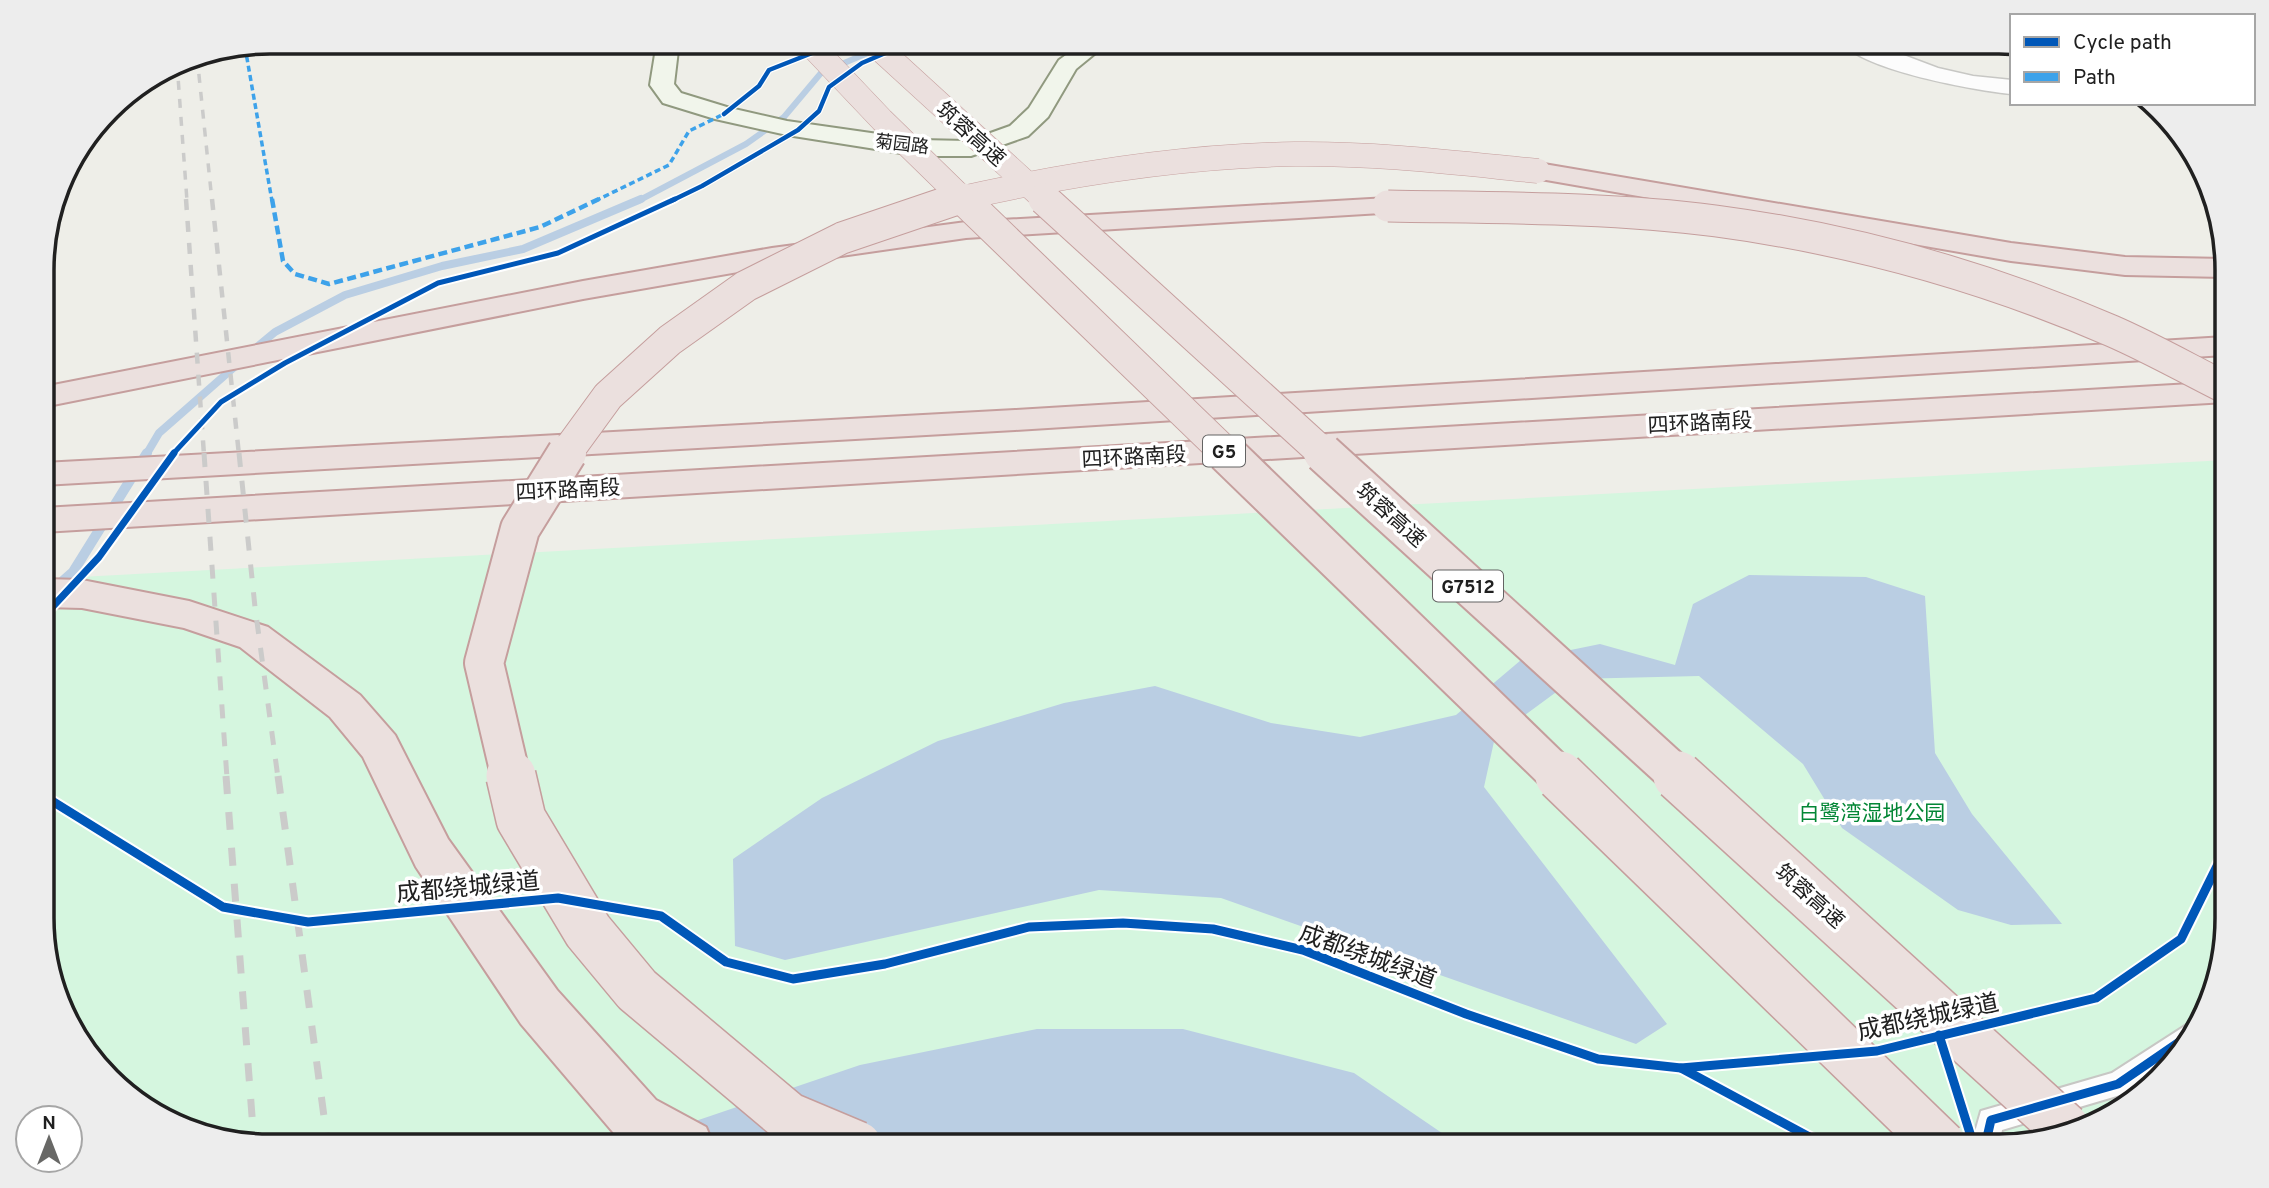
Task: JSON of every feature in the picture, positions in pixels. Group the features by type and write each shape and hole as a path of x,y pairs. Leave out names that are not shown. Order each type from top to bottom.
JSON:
{"highway":[{"path":"820,55 882,120 1929,1133"},
{"name":"筑蓉高速","path":"886,55 2062,1124"},
{"path":"829,1134 788,1116 637,990 588,930 521,819 484,663 520,529 557,466 608,396 670,340 746,285 842,238 947,201 1043,179 1223,158 1297,154 1398,157 1538,171 2011,252 2125,265 2215,268"},
{"path":"55,395 583,290 772,257 966,230 1388,206 1587,210 1716,221 1835,242 1946,272 2100,326 2215,385"},
{"name":"四环路南段","path":"55,473 1182,410 2215,347"},
{"name":"四环路南段","path":"55,519 2215,391"},
{"path":"54,593 82,594 189,614 254,637 345,706 380,747 432,853 538,1007 637,1119 664,1134"}],"street":[{"path":"1876,54 1922,71 2010,87"},
{"name":"菊园路","path":"666,55 662,85 673,98 724,114 920,148 971,148 1019,131 1039,111 1067,65 1081,55"}],"lane":[{"path":"1987,1133 1990,1120 2118,1084 2170,1048"}],"green space":[{"name":"白鹭湾湿地公园","path":"2215,461 2215,918 2211,960 2192,1013 2178,1038 2141,1080 2119,1097 2068,1122 2041,1130 2013,1133 242,1132 201,1122 175,1111 128,1080 108,1060 83,1026 62,974 54,918 55,578"}],"water":[{"path":"1749,575 1866,577 1925,596 1935,753 1972,814 2062,924 2011,925 1958,910 1842,828 1803,764 1699,676 1574,679 1495,737 1484,787 1667,1024 1636,1044 1221,898 1099,890 785,960 735,946 733,859 822,798 938,741 1064,703 1155,686 1271,723 1360,737 1456,715 1521,660 1600,644 1675,665 1693,604"},
{"path":"1037,1029 1183,1029 1354,1073 1442,1133 658,1134 860,1065"}],"waterway":[{"path":"638,201 746,144 784,117 821,73 864,55"},
{"path":"251,352 275,332 345,295 442,266 523,249 641,199"},
{"path":"146,455 159,433 240,362"},
{"path":"56,587 73,572 147,453"}],"railway":[{"path":"198,67 212,201"},
{"path":"178,76 187,201"},
{"path":"186,199 204,455"},
{"path":"212,199 239,455"},
{"path":"204,453 227,778"},
{"path":"239,453 255,607 278,778"},
{"path":"226,776 253,1133"},
{"path":"278,776 326,1134"}],"marked path":[{"path":"247,56 283,261 295,274 329,284 540,227 669,165 689,131 702,122 724,114"}],"cycle path":[{"path":"724,114 759,86 769,70 808,55"},
{"path":"54,605 99,557 182,441 221,402 285,363 438,283 558,253 702,186 798,130 819,111 829,87 862,63 882,55"},
{"name":"成都绕城绿道","path":"54,802 223,907 308,922 558,898 661,916 726,962 793,979 885,964 1029,927 1123,923 1213,929 1303,950 1466,1014 1598,1059 1681,1068 1877,1051 2096,998 2181,939 2215,870"},
{"name":"成都绕城绿道","path":"1939,1035 1970,1133"},
{"path":"1988,1133 1991,1120 2118,1084 2170,1048"},
{"path":"1681,1068 1802,1133"}]}
